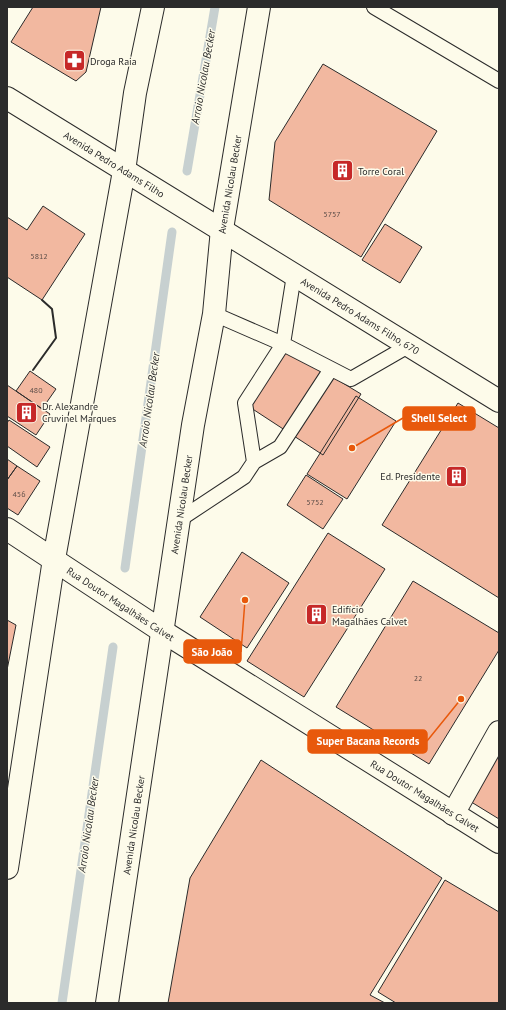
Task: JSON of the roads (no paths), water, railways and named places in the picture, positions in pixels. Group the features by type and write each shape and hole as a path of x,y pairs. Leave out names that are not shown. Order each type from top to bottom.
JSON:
{"main road":[{"path":"7,868 54,558 124,171 135,93 153,7"},
{"name":"Avenida Nicolau Becker","path":"107,1003 193,425 214,314 222,229 259,7"},
{"name":"Avenida Pedro Adams Filho","path":"7,98 124,171 222,229"},
{"name":"Avenida Pedro Adams Filho, 670","path":"222,229 499,401"},
{"name":"Rua Doutor Magalhães Calvet","path":"7,529 54,558 162,631 499,842"},
{"path":"454,814 499,732"}],"lane":[{"path":"374,7 499,81"},
{"path":"254,462 245,403 283,344 294,275"},
{"path":"214,314 283,344 351,379 410,345"},
{"path":"179,520 244,477 254,462 280,447 331,369"}],"waterway":[{"name":"Arroio Nicolau Becker","path":"187,171 215,7"},
{"name":"Arroio Nicolau Becker","path":"125,568 172,232"},
{"name":"Arroio Nicolau Becker","path":"62,1003 113,647"}],"place":[{"name":"Droga Raia","path":"74,61"},
{"name":"Torre Coral","path":"342,171"},
{"name":"Dr. Alexandre Cruvinel Marques","path":"27,412"},
{"name":"Shell Select","path":"352,448"},
{"name":"Ed. Presidente","path":"456,476"},
{"name":"São João","path":"245,600"},
{"name":"Edifício Magalhães Calvet","path":"316,615"},
{"name":"Super Bacana Records","path":"461,699"}]}
